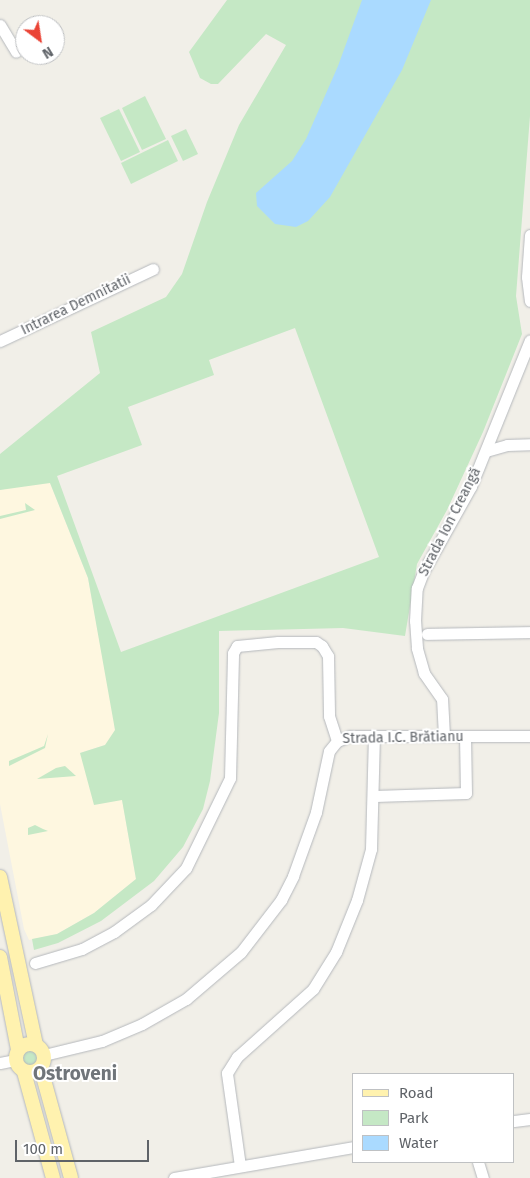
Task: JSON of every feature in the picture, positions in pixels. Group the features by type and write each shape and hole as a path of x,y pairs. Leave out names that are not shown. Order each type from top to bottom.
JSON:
{"main road":[{"path":"0,877 40,1056 71,1178"},
{"path":"0,957 17,1055 24,1072 53,1178"},
{"path":"17,1055 27,1044 40,1056"},
{"path":"24,1072 34,1072 40,1056"}],"street":[{"path":"0,25 15,50"},
{"path":"530,235 530,301"},
{"name":"Intrarea Demnitatii","path":"0,341 153,269"},
{"name":"Strada Ion Creangă","path":"444,736 442,700 424,673 417,648 414,621 418,588 486,451 530,340"},
{"path":"486,451 507,445 530,444"},
{"path":"427,634 530,632"},
{"name":"Strada I.C. Brătianu","path":"35,963 82,949 114,932 151,905 186,868 230,778 233,653 236,646 316,642 325,650 329,716 337,741 350,736 530,736"},
{"path":"240,1166 227,1074 236,1057 313,989 336,952 362,885 371,849 374,796 374,736"},
{"path":"374,796 466,793 465,736"},
{"path":"40,1056 102,1041 142,1024 193,993 241,952 281,900 293,876 311,828 329,751 337,741"},
{"path":"0,1063 17,1055"},
{"path":"515,1121 530,1119"},
{"path":"174,1178 352,1147"},
{"path":"478,1163 483,1178"}],"shaded area":[{"path":"46,481 50,483 88,578 115,730 111,739 105,745 80,753 122,799 136,879 94,913 57,934 29,940 24,929 0,804 0,490"}],"green space":[{"path":"227,0 530,0 530,116 516,296 522,334 483,432 447,510 417,564 405,636 343,628 219,631 219,713 210,781 203,809 183,847 154,881 101,921 58,943 34,950 32,939 57,934 94,913 136,879 122,800 94,805 80,753 105,745 115,730 88,578 50,483 0,490 0,454 100,373 91,332 166,297 182,274 207,202 239,125 286,45 266,34 218,84 211,84 200,78 189,52","holes":["295,328 379,557 121,652 57,476 142,445 128,407 214,375 209,360"]},
{"path":"145,96 166,139 142,150 122,108"},
{"path":"119,109 140,152 121,161 100,118"},
{"path":"186,129 198,154 183,161 171,136"},
{"path":"168,140 178,161 131,184 121,163"},
{"path":"25,503 35,510 0,519 0,516 26,510"},
{"path":"48,734 45,748 9,766 9,761 44,746"},
{"path":"65,766 76,776 37,779 56,768"},
{"path":"35,825 48,831 28,835 28,828"},
{"path":"30,1050 38,1058 30,1066 22,1058"}],"water":[{"path":"362,0 431,0 402,70 330,197 308,221 296,227 275,224 257,206 256,193 292,161 306,139 338,66"}],"district":[{"name":"Ostroveni","path":"75,1074"}]}
